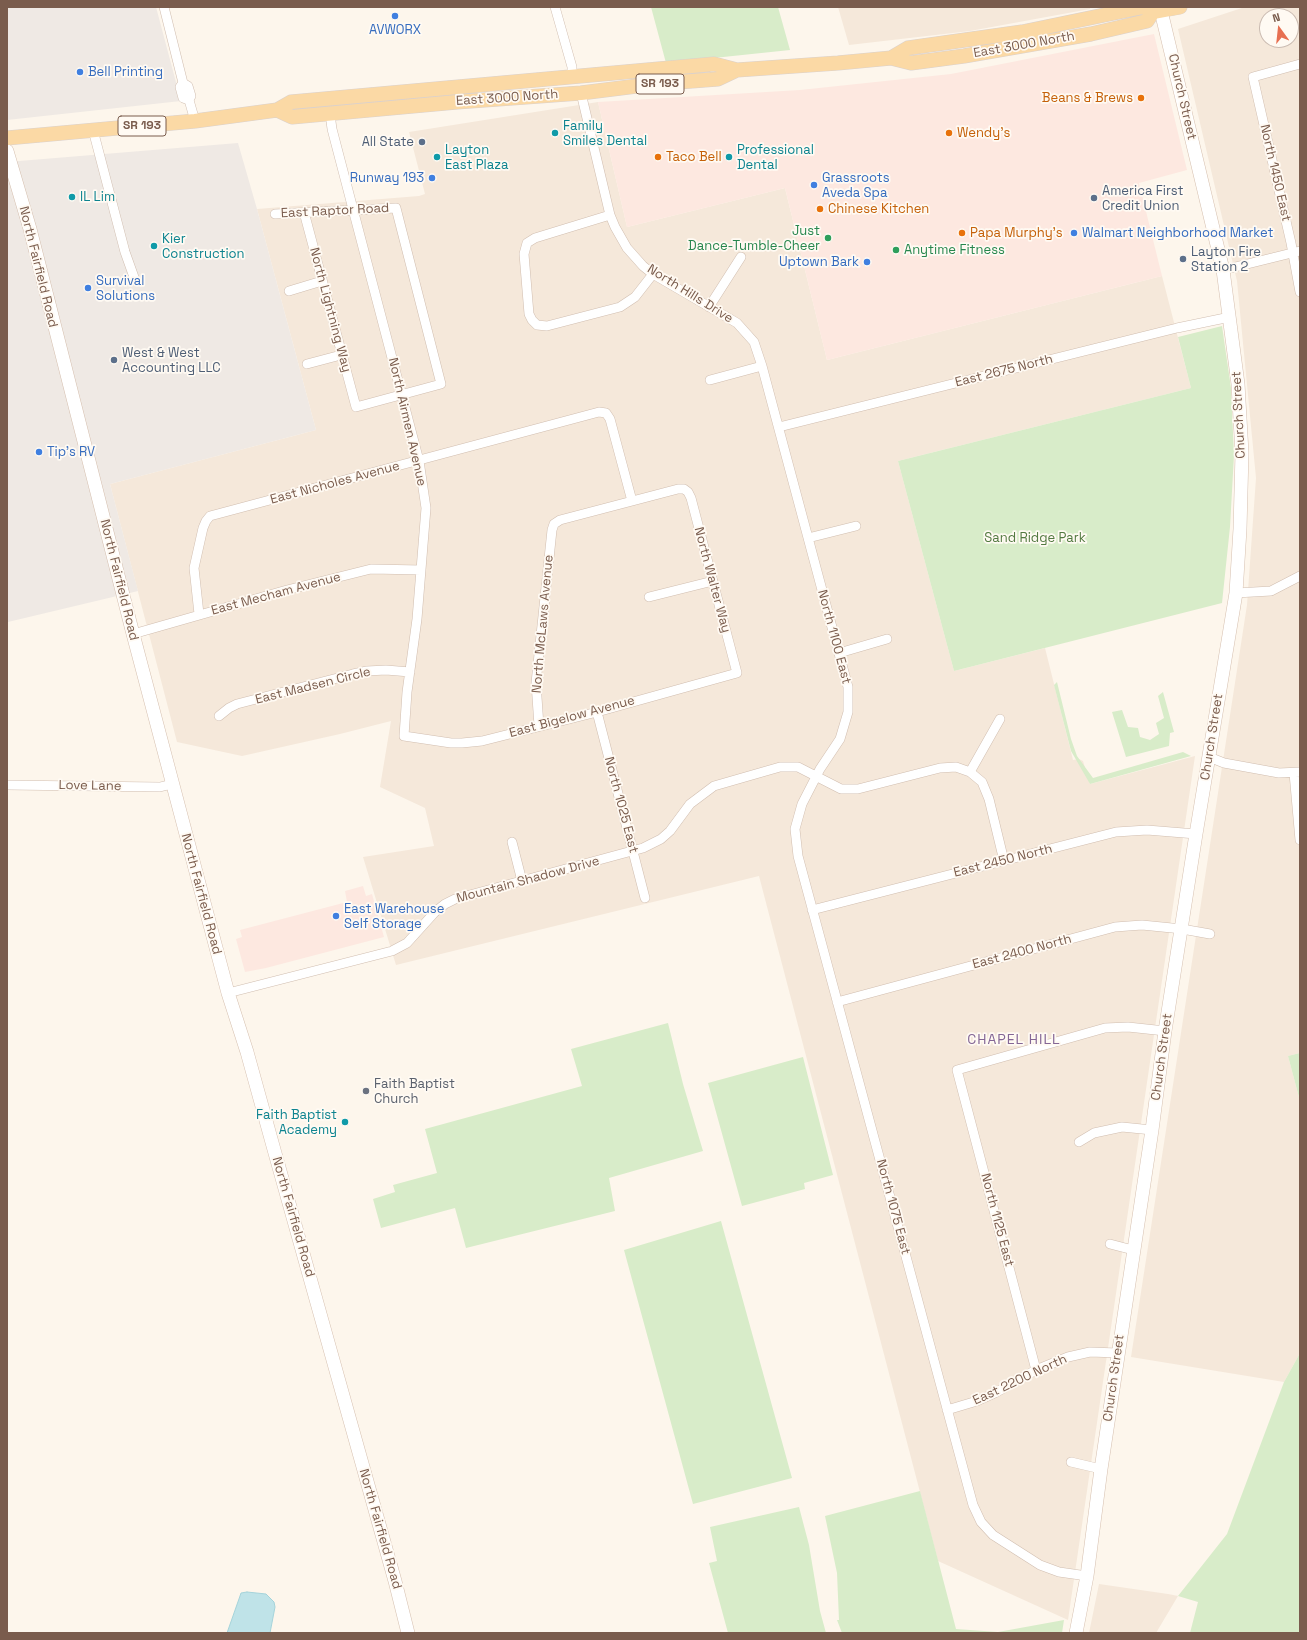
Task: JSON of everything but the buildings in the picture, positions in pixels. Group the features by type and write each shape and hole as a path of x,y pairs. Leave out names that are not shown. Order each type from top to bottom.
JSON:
{"main road":[{"name":"East 3000 North","path":"7,138 195,121 277,110 291,102 714,64 731,68 838,63 891,58 911,63 964,56 1091,34 1147,21 1158,10 1180,7"},
{"name":"East 3000 North","path":"277,110 292,117 581,93 653,84 718,79 731,68"},
{"path":"416,106 433,99 561,85 567,82 572,76"}],"street":[{"path":"164,7 183,83 188,86 191,96 189,100 195,121"},
{"path":"555,7 572,67 572,76"},
{"name":"Church Street","path":"1076,1633 1087,1576 1165,1031 1236,593 1240,529 1242,453 1238,384 1230,317 1222,270 1158,10"},
{"name":"North 1450 East","path":"1300,64 1253,77 1296,252 1300,292"},
{"name":"North Hills Drive","path":"581,93 610,215 627,248 643,266 653,274 737,323 754,342 779,427"},
{"name":"North Airmen Avenue","path":"330,114 332,129 353,210 403,394 419,461 426,508 404,736"},
{"path":"93,130 125,252 135,280"},
{"name":"North Fairfield Road","path":"7,151 30,229 133,634 228,993 275,1153 408,1633"},
{"name":"East Raptor Road","path":"274,214 396,208 442,384 403,394"},
{"name":"North Lightning Way","path":"304,212 356,407 403,394"},
{"path":"610,215 535,238 527,243 524,254 529,314 532,320 537,325 547,326 620,307 635,297 653,274"},
{"path":"1222,270 1296,252"},
{"path":"710,306 741,257"},
{"path":"289,291 322,281"},
{"name":"East 2675 North","path":"779,427 1176,328 1230,317"},
{"path":"307,364 341,354"},
{"path":"710,380 762,366"},
{"name":"East Nicholes Avenue","path":"199,614 194,568 206,521 210,516 599,412 606,413 610,419 632,501"},
{"name":"North 1100 East","path":"779,427 848,688 848,712 840,739 816,776 802,804 795,829 798,856 812,910"},
{"name":"North Walter Way","path":"632,501 684,489 688,492 691,498 737,673"},
{"name":"North McLaws Avenue","path":"539,726 536,683 552,530 554,524 560,520 632,501"},
{"path":"808,538 856,526"},
{"name":"East Mecham Avenue","path":"133,634 199,614 370,569 421,570"},
{"path":"1236,593 1271,591 1300,576"},
{"path":"649,597 713,581"},
{"path":"839,653 887,639"},
{"name":"East Madsen Circle","path":"219,716 237,704 353,674 367,671 386,670 410,672"},
{"name":"East Bigelow Avenue","path":"404,736 462,743 482,741 597,712 737,673"},
{"name":"North 1025 East","path":"597,712 645,898"},
{"path":"1000,719 970,772 982,782 988,798 1004,861"},
{"path":"1209,757 1224,763 1279,773 1297,772 1300,840"},
{"name":"Mountain Shadow Drive","path":"228,993 392,951 407,943 435,912 445,904 455,899 634,852 661,839 670,831 690,804 714,786 730,780 789,766 798,767 841,789 858,789 940,768 956,767 970,772"},
{"name":"Love Lane","path":"7,785 160,787 172,784"},
{"name":"East 2450 North","path":"812,910 1116,832 1147,830 1196,834"},
{"path":"512,842 522,881"},
{"name":"North 1075 East","path":"812,910 973,1505 981,1522 993,1535 1040,1565 1059,1572 1087,1576"},
{"name":"East 2400 North","path":"837,1002 1115,927 1142,925 1182,929 1210,934"},
{"name":"North 1125 East","path":"1036,1370 957,1070 1105,1028 1128,1027 1165,1031"},
{"path":"1079,1142 1094,1133 1122,1127 1152,1130"},
{"path":"1110,1244 1133,1250"},
{"name":"East 2200 North","path":"947,1410 977,1401 995,1393 1036,1370 1068,1356 1090,1352 1118,1353"},
{"path":"1071,1462 1101,1470"}],"shaded area":[{"path":"7,7 156,7 181,101 7,120"},
{"path":"838,7 1090,7 1090,9 970,31 849,45"},
{"path":"1245,7 1300,7 1300,1053 1288,1056 1300,1101 1300,1353 1284,1382 1131,1357 1247,605 1256,478 1237,281 1178,29"},
{"path":"1154,34 1187,170 1139,183 1162,276 827,360 785,188 627,227 598,102 800,90 951,74"},
{"path":"598,102 627,227 785,188 827,360 1162,276 1191,388 898,461 954,671 1045,648 1073,760 1079,759 1083,761 1090,784 1195,756 1068,1620 938,1561 759,876 396,965 363,857 434,846 425,808 380,787 391,721 242,756 177,742 110,484 316,430 257,209 419,196 425,194 409,132"},
{"path":"238,143 316,430 110,484 138,591 8,622 7,162"},
{"name":"East Warehouse Self Storage","path":"363,886 366,896 372,894 384,937 266,968 245,972 236,939 242,937 240,930 347,902 345,891"},
{"path":"1099,1584 1178,1596 1156,1633 1089,1633"}],"green space":[{"path":"651,7 778,7 790,50 666,63"},
{"name":"Sand Ridge Park","path":"1222,326 1231,388 1234,455 1230,527 1222,603 954,671 898,461 1191,388 1178,337"},
{"path":"1057,682 1071,739 1077,756 1093,778 1183,752 1191,756 1090,784 1071,751 1054,685"},
{"path":"1163,692 1174,732 1170,733 1169,746 1126,757 1112,712 1122,710 1128,727 1138,728 1140,737 1150,740 1159,734 1156,723 1164,718 1158,696"},
{"path":"668,1023 683,1084 703,1151 609,1178 615,1211 466,1248 455,1208 381,1228 373,1199 395,1192 393,1185 437,1173 425,1129 582,1086 571,1049"},
{"path":"1300,1053 1300,1101 1288,1056"},
{"path":"803,1057 833,1175 804,1183 805,1189 742,1206 708,1083"},
{"path":"721,1221 792,1478 693,1504 624,1250"},
{"path":"1300,1353 1300,1633 1190,1633 1198,1602 1178,1596 1227,1534 1284,1382"},
{"path":"920,1491 956,1629 998,1632 1064,1620 1062,1633 842,1633 837,1620 839,1620 837,1573 825,1516"},
{"path":"799,1507 809,1545 820,1611 826,1633 728,1633 709,1563 717,1561 710,1527"}],"water":[{"path":"247,1592 266,1594 274,1602 275,1607 270,1633 227,1633 241,1593"}],"place":[{"name":"AVWORX","path":"395,16"},
{"name":"Bell Printing","path":"80,72"},
{"name":"Beans & Brews","path":"1141,98"},
{"name":"Family Smiles Dental","path":"555,133"},
{"name":"Wendy's","path":"949,133"},
{"name":"All State","path":"422,142"},
{"name":"Layton East Plaza","path":"437,157"},
{"name":"Taco Bell","path":"658,157"},
{"name":"Professional Dental","path":"729,157"},
{"name":"Runway 193","path":"432,178"},
{"name":"Grassroots Aveda Spa","path":"814,185"},
{"name":"IL Lim","path":"72,197"},
{"name":"America First Credit Union","path":"1094,198"},
{"name":"Chinese Kitchen","path":"820,209"},
{"name":"Papa Murphy's","path":"962,233"},
{"name":"Walmart Neighborhood Market","path":"1074,233"},
{"name":"Just Dance-Tumble-Cheer","path":"828,238"},
{"name":"Kier Construction","path":"154,246"},
{"name":"Anytime Fitness","path":"896,250"},
{"name":"Layton Fire Station 2","path":"1183,259"},
{"name":"Uptown Bark","path":"867,262"},
{"name":"Survival Solutions","path":"88,288"},
{"name":"West & West Accounting LLC","path":"114,360"},
{"name":"Tip's RV","path":"39,452"},
{"name":"East Warehouse Self Storage","path":"336,916"},
{"name":"Faith Baptist Church","path":"366,1091"},
{"name":"Faith Baptist Academy","path":"345,1122"}],"district":[{"name":"CHAPEL HILL","path":"1014,1040"}]}
